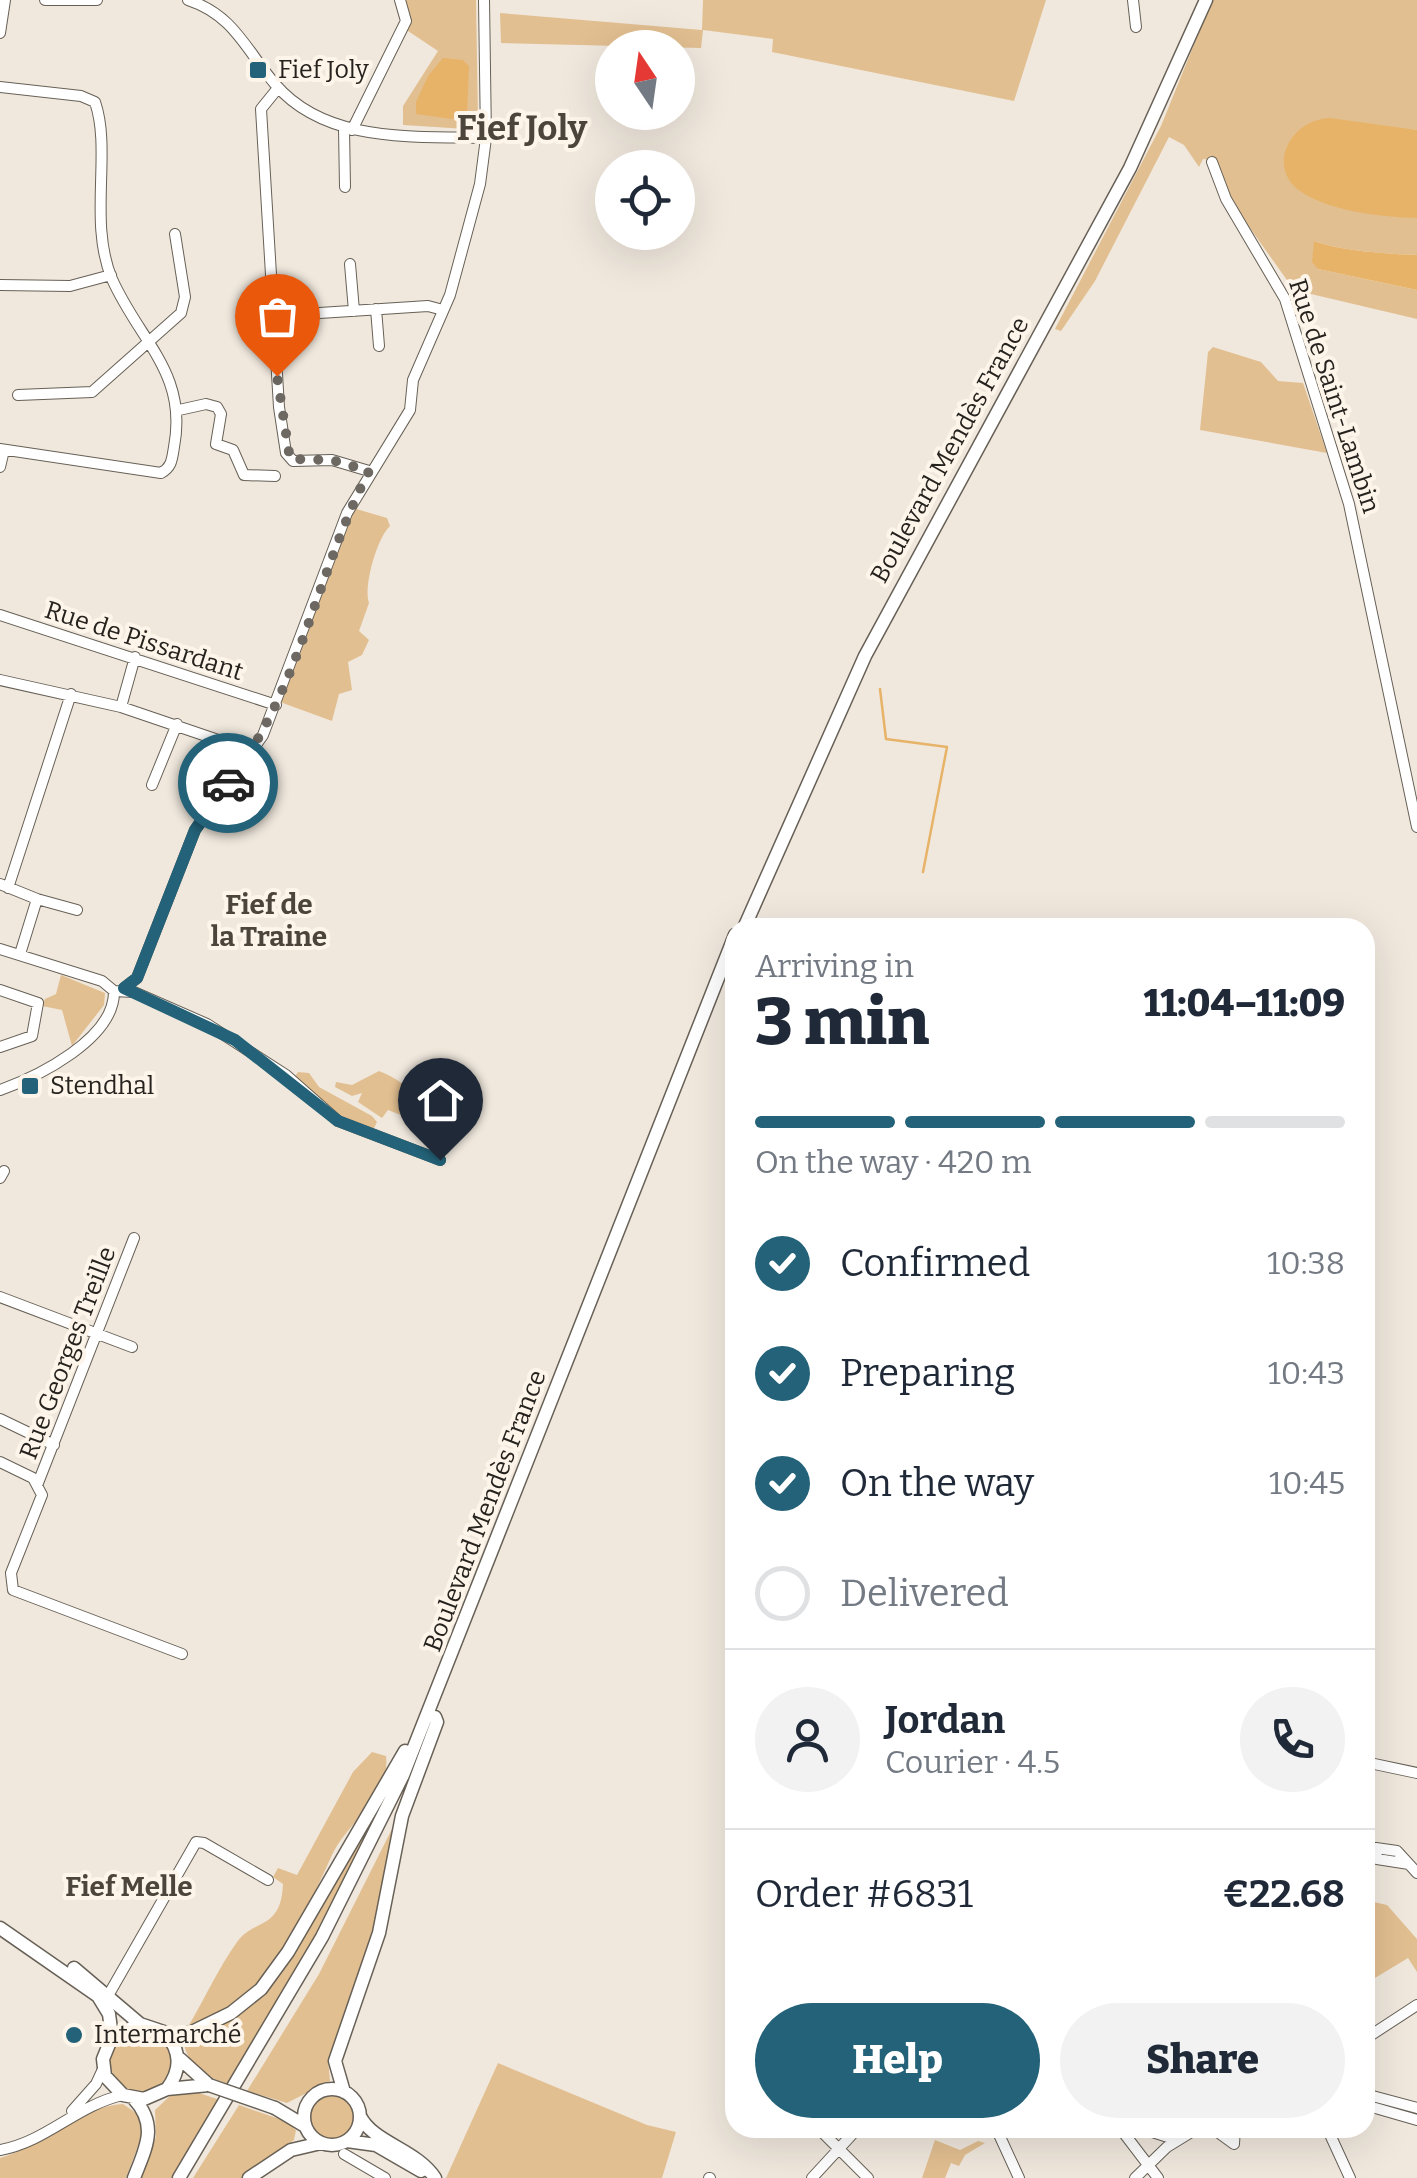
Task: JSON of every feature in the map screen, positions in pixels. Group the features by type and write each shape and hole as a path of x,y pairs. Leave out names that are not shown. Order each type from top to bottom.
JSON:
{"main road":[{"name":"Boulevard Mendès France","path":"746,918 865,656 1130,168 1203,0"},
{"name":"Boulevard Mendès France","path":"239,2085 357,1872 442,1683 725,961"},
{"name":"Boulevard Mendès France","path":"239,2085 362,1874 435,1717 725,977"},
{"path":"34,1949 55,1956 108,1994 126,2016 140,2024 179,2036 219,2020 269,1980 396,1770 432,1694 442,1683"},
{"path":"432,2178 368,2128 355,2102 344,2092 334,2061 378,1933 402,1816 437,1722 435,1717"},
{"path":"0,1928 103,2001 112,2037 103,2068 110,2084 148,2118 150,2135 134,2178"},
{"path":"112,2037 140,2024"},
{"path":"166,2033 178,2057 209,2086"},
{"path":"129,2097 153,2098 167,2089 177,2073 178,2057"},
{"path":"182,2178 239,2085"},
{"path":"167,2089 209,2086 275,2108 305,2126 321,2143"},
{"path":"275,2108 308,2102 324,2090 344,2092"},
{"path":"305,2126 308,2102"},
{"path":"345,2148 360,2116"},
{"path":"249,2178 291,2150 321,2143 345,2148 368,2142 396,2149"}],"street":[{"path":"0,32 5,0"},
{"path":"45,0 97,0"},
{"path":"188,0 230,23 278,88 312,115 348,129 486,138"},
{"path":"345,187 348,129 406,21 400,0"},
{"path":"0,1090 55,1067 78,1050 110,1009 119,990 137,978 195,830 257,745 276,705 347,513 369,471 408,416 413,380 460,266 486,138 484,0"},
{"path":"1132,0 1136,27"},
{"path":"0,87 81,96 95,102 100,217 110,275 174,388 180,410 170,468 161,473 2,450 0,467"},
{"path":"278,88 261,109 273,316 288,456 297,461 332,460 369,471"},
{"name":"Rue de Saint-Lambin","path":"1212,162 1226,199 1285,299 1358,538 1417,827"},
{"path":"18,394 92,392 149,344 184,306 175,234"},
{"path":"350,264 354,311"},
{"path":"0,285 70,286 110,275"},
{"path":"273,316 435,306 443,310"},
{"path":"376,309 379,346"},
{"path":"276,349 298,344 297,314"},
{"path":"180,410 206,404 217,406 220,414 216,444 232,450 244,475 275,476"},
{"name":"Rue de Pissardant","path":"0,615 276,705"},
{"path":"121,706 135,658"},
{"path":"0,680 121,706 222,742"},
{"path":"70,694 4,886 77,910"},
{"path":"152,784 177,724"},
{"path":"20,954 37,899"},
{"path":"0,949 102,981 235,1040 338,1121 440,1160"},
{"path":"0,990 38,1003 32,1036 0,1047"},
{"name":"Rue Georges Treille","path":"134,1238 38,1483 42,1502 11,1572 13,1590 182,1654"},
{"path":"0,1297 132,1347"},
{"path":"0,1419 54,1445"},
{"path":"0,1462 38,1483"},
{"path":"1375,1764 1417,1773"},
{"path":"108,1994 196,1842 204,1842 268,1880"},
{"path":"1375,2034 1417,2006"},
{"path":"62,2122 90,2093 103,2068"},
{"path":"0,2150 39,2138 96,2103 129,2097"},
{"path":"1375,2100 1417,2120"},
{"path":"1375,2105 1417,2108"},
{"path":"828,2138 868,2178"},
{"path":"812,2178 848,2138"},
{"path":"1001,2138 1019,2178"},
{"path":"1128,2138 1158,2178"},
{"path":"1171,2138 1177,2140"},
{"path":"1135,2178 1180,2138"},
{"path":"1332,2138 1350,2178"},
{"path":"345,2148 382,2177 396,2149"}],"shaded area":[{"path":"403,0 476,0 478,118 466,129 403,125 403,106 438,51 405,29 411,17"},
{"path":"703,0 1046,0 1014,101 772,52 773,39 703,30 701,48 695,48 695,30 595,30 595,45 501,43 500,13 702,30"},
{"path":"1212,0 1417,0 1417,130 1391,128 1330,203 1417,218 1417,255 1351,250 1314,241 1318,269 1417,290 1417,319 1294,290 1230,200 1214,160 1203,159 1199,167 1184,145 1169,137 1095,281 1061,331 1055,329 1161,126"},
{"path":"443,58 463,60 469,66 467,115 452,119 416,114 416,102 428,76"},
{"path":"1330,118 1417,130 1417,218 1343,209 1303,193 1291,183 1285,171 1287,147 1303,127"},
{"path":"1314,241 1351,250 1417,255 1417,290 1318,269 1312,262"},
{"path":"1213,347 1261,362 1278,381 1303,383 1327,453 1200,430 1208,352"},
{"path":"353,508 387,518 390,526 372,563 369,603 359,631 369,640 362,655 348,662 352,690 339,694 332,721 280,702"},
{"path":"61,975 105,993 104,1005 72,1046 62,1010 42,1006 45,999 56,994"},
{"path":"379,1071 403,1084 422,1104 434,1128 438,1156 431,1154 429,1126 388,1110 382,1118 358,1102 362,1093 352,1096 335,1087 336,1082 352,1085"},
{"path":"298,1072 309,1073 319,1087 372,1116 377,1122 372,1132 325,1108 294,1078"},
{"path":"372,1752 386,1756 382,1783 339,1843 277,1958 237,2003 214,2018 189,2025 237,1942 277,1910 283,1884 273,1877 278,1868 297,1875 353,1772"},
{"path":"384,1800 327,1917 228,2084 204,2073 189,2057 183,2040 244,2009"},
{"path":"397,1819 374,1930 328,2059 330,2081 287,2103 247,2091 319,1974"},
{"path":"1375,1902 1387,1905 1417,1939 1417,1972 1408,1958 1375,1978"},
{"path":"141,2030 163,2039 172,2061 163,2083 141,2092 119,2083 110,2061 119,2039"},
{"path":"498,2063 647,2125 676,2132 662,2178 446,2178"},
{"path":"190,2090 220,2100 172,2178 140,2178 156,2137 155,2110 171,2095"},
{"path":"332,2096 348,2102 354,2118 348,2134 332,2140 316,2134 310,2118 316,2102"},
{"path":"123,2104 139,2115 142,2135 126,2178 0,2178 0,2158 93,2111"},
{"path":"239,2105 285,2121 296,2130 294,2140 243,2178 193,2178"},
{"path":"935,2140 960,2150 978,2141 985,2143 965,2155 959,2166 951,2163 945,2178 922,2178"}],"waterway":[{"path":"880,689 886,739 947,747 923,872"}],"way so far":[{"path":"228,783 272,718 347,513 369,471 332,460 290,459 286,453 277,376"}],"place":[{"name":"Fief Joly","path":"258,70"},
{"name":"Stendhal","path":"30,1086"},
{"name":"Intermarché","path":"74,2035"}],"district":[{"name":"Fief Joly","path":"522,128"},
{"name":"Fief de la Traine","path":"269,920"},
{"name":"Fief Melle","path":"129,1886"}],"route":[{"path":"228,783 195,830 137,978 124,988 235,1040 286,1075 338,1121 440,1160"}]}
